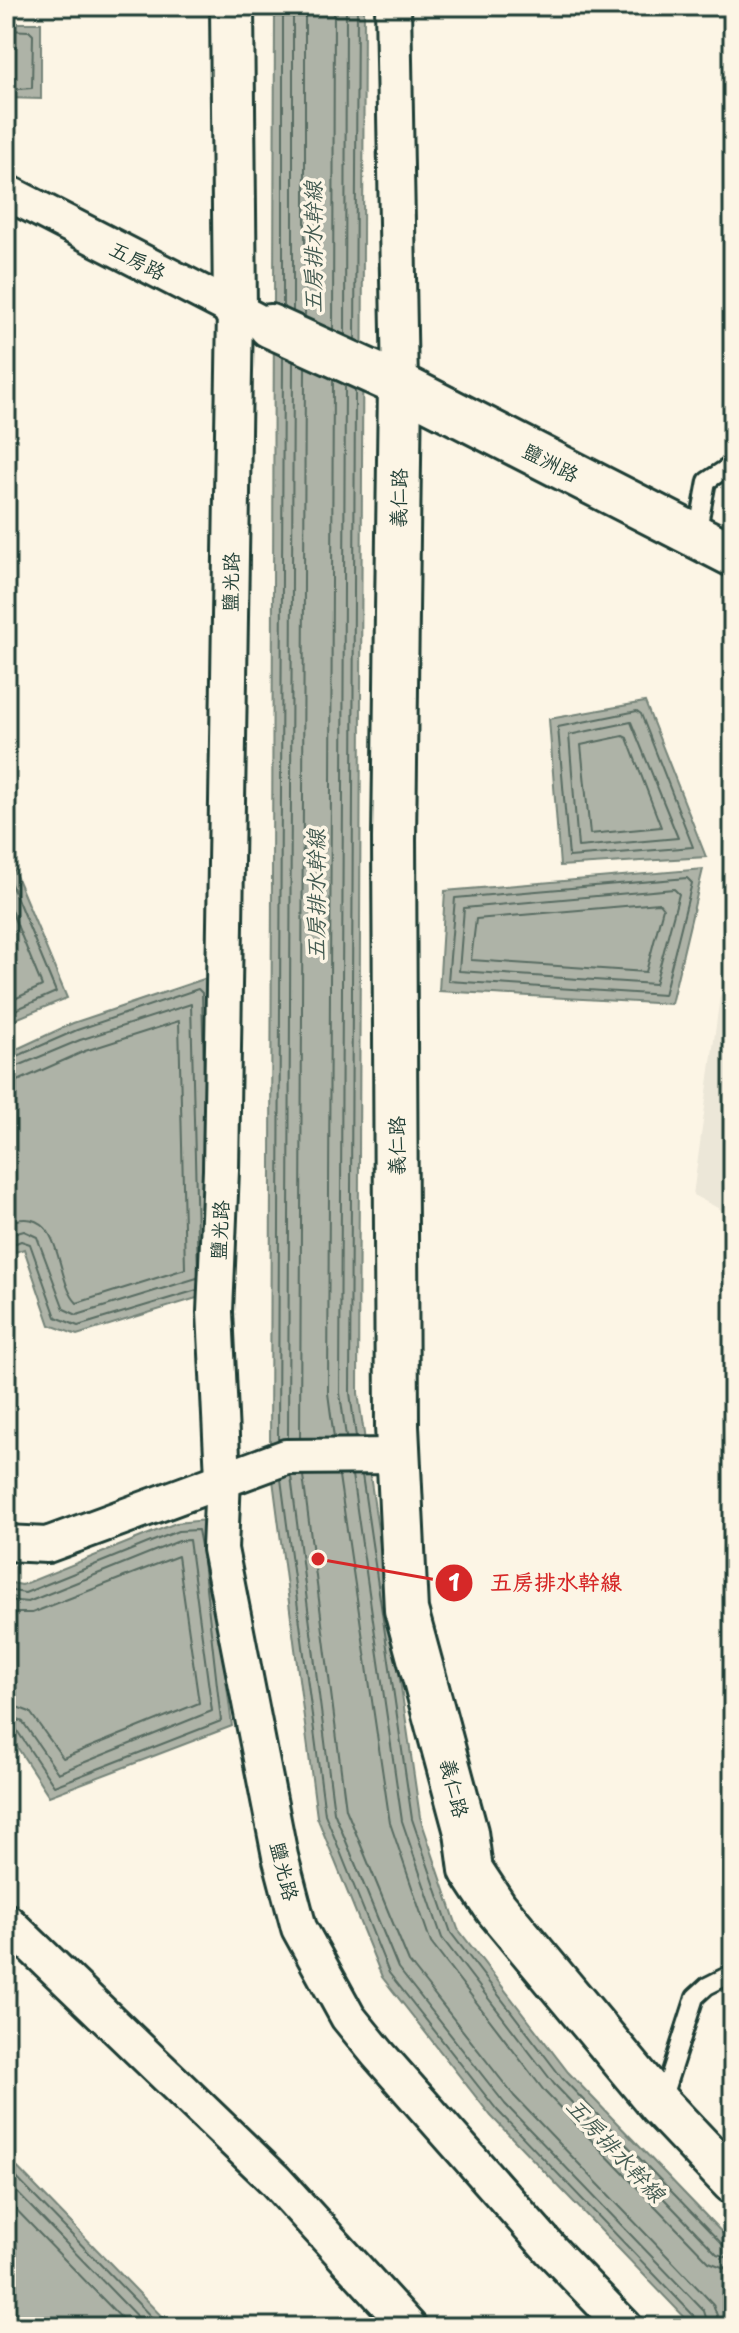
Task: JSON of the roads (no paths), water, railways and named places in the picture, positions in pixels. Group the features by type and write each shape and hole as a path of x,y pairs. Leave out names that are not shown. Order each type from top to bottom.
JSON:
{"street":[{"name":"鹽光路","path":"232,6 252,318 215,1312 223,1477 220,1549 280,1856 299,1928 348,2017 378,2054 551,2250 625,2327"},
{"name":"義仁路","path":"393,6 384,378 394,839 386,1456 406,1610 466,1832 471,1870 496,1908 660,2105 733,2182"},
{"name":"五房路","path":"6,192 252,318"},
{"name":"鹽洲路","path":"252,318 384,378 715,546"},
{"path":"6,1543 47,1545 223,1477 286,1457 386,1456"},
{"path":"6,1921 275,2180 409,2327"}],"lane":[{"path":"715,546 707,481 733,464"},
{"path":"660,2105 695,1997 707,1986 733,1973"}],"water":[{"path":"275,6 364,6 358,1393 420,1817 458,1929 568,2072 733,2244 733,2327 694,2327 491,2116 382,1977 317,1817 270,1457"},
{"path":"6,23 41,23 41,99 6,98"},
{"path":"645,702 706,857 560,866 549,719"},
{"path":"6,852 67,998 6,1023"},
{"path":"703,869 671,1004 439,991 445,891"},
{"path":"210,977 216,1292 77,1335 50,1325 24,1249 6,1255 6,1054 73,1023"},
{"path":"206,1520 232,1726 49,1796 6,1730 6,1582 22,1585 176,1523"},
{"path":"9,2159 172,2327 28,2327 6,2304 6,2162"}],"place":[{"name":"五房排水幹線","path":"318,1559"}]}
